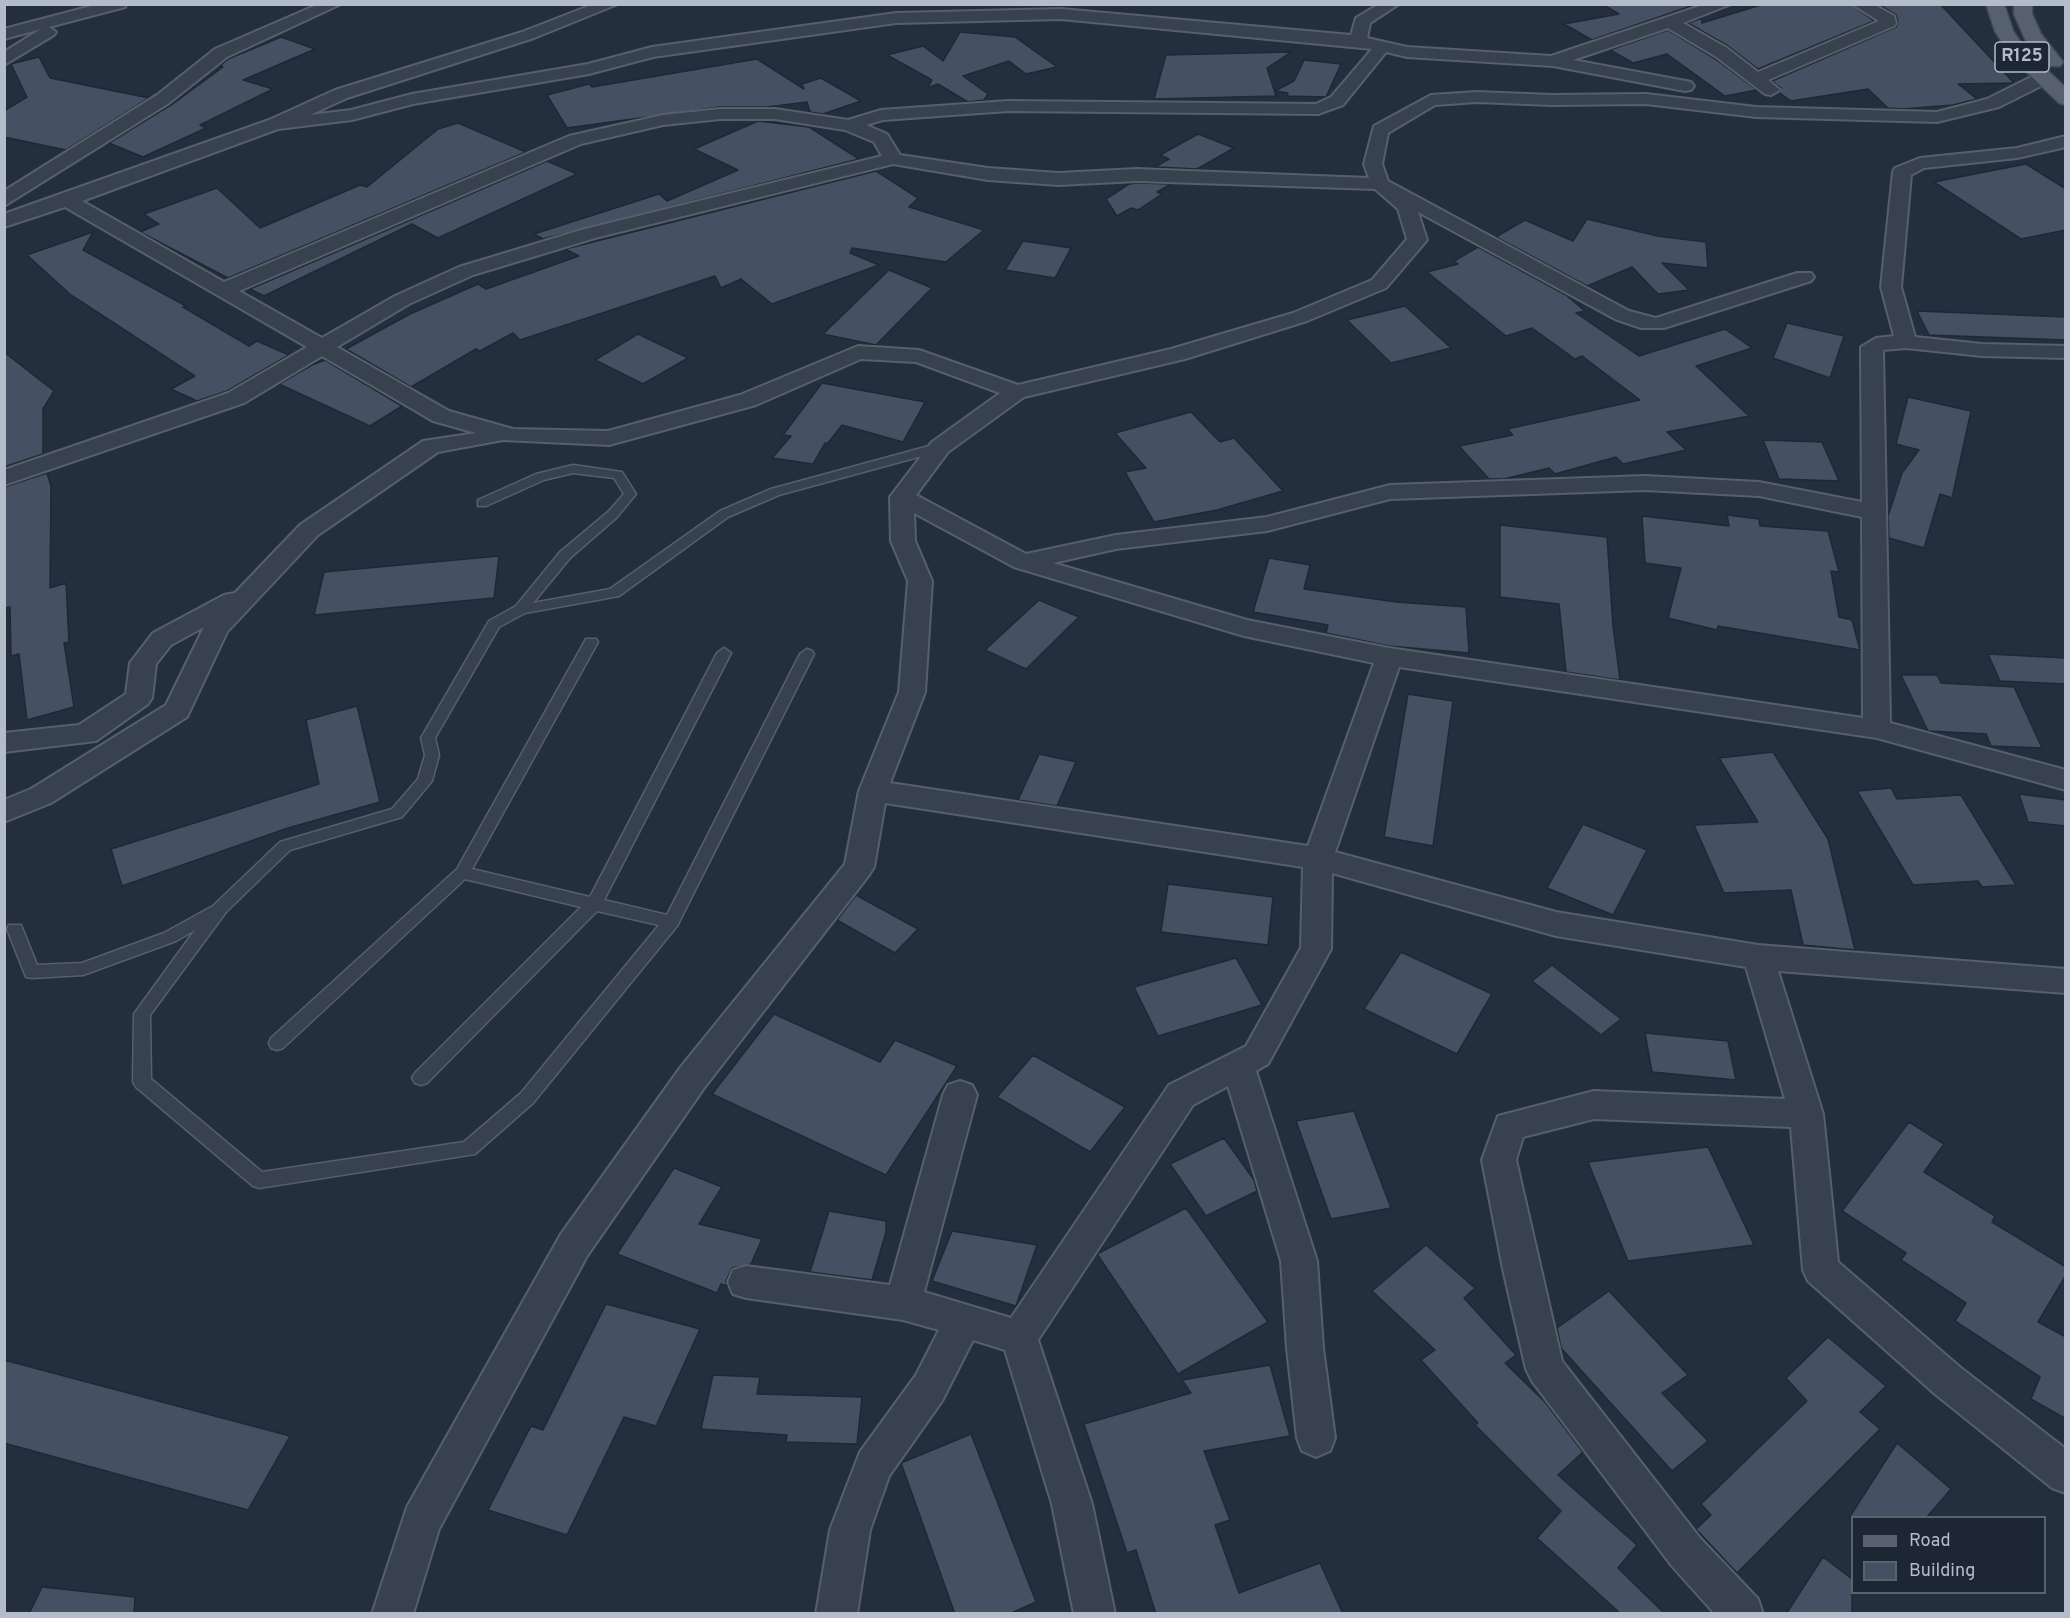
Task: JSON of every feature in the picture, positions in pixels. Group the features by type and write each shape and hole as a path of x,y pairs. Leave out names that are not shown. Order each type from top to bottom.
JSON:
{"main road":[{"name":"R125","path":"1995,4 2004,32 2019,54 2066,99"},
{"name":"R125","path":"2023,4 2023,14 2032,35 2066,73"}],"street":[{"path":"4,34 71,11 119,4"},
{"path":"4,200 163,99 220,53 333,4"},
{"path":"4,221 275,124 340,94 528,35 610,4"},
{"path":"1158,4 1160,24"},
{"path":"1359,40 1362,21 1391,4"},
{"path":"1681,4 1700,12"},
{"path":"1553,61 1723,4"},
{"path":"1757,78 1888,23 1888,19 1860,4"},
{"path":"4,60 71,11"},
{"path":"275,124 352,115 412,99 589,69 652,52 896,18 1061,14 1359,40 1407,52 1553,61 1785,105 1862,115"},
{"path":"1670,22 1722,52 1757,78 1785,105"},
{"path":"849,125 881,115 1008,106 1318,109 1337,101 1383,46"},
{"path":"392,1614 420,1521 574,1245 692,1078 859,867 873,791 912,692 920,581 903,541 902,497 940,447 1016,392 1188,351 1300,317 1379,284 1417,240 1407,207 1380,184 1373,164 1380,130 1431,100 1477,96 1552,100 1646,99 1756,112 1937,117 1994,103 2043,78"},
{"path":"223,290 574,140 663,120 720,114 775,114 849,125 881,138 893,159"},
{"path":"1905,342 1891,287 1902,172 1920,163 2017,153 2066,141"},
{"path":"4,478 236,398 402,300 466,271 588,234 893,159 988,174 1058,179 1137,175 1380,184 1622,315 1641,322 1657,324 1804,277"},
{"path":"67,200 441,416 512,436 609,438"},
{"path":"1877,729 1872,347 1883,342 1905,342 1982,350 2066,352"},
{"path":"4,813 41,796 177,711 216,628 309,530 431,446 482,436 609,438 748,400 858,352 919,356 1016,392"},
{"path":"1023,562 1116,543 1267,524 1390,492 1645,483 1759,489 1874,512"},
{"path":"902,497 1023,562 1244,628 1389,657 1877,729 2066,780"},
{"path":"4,743 86,734 140,698 143,663 162,639 251,591"},
{"path":"1019,1336 1181,1095 1257,1055 1317,949 1318,858 1389,657"},
{"path":"873,791 1318,858 1556,924 1758,957 2066,981"},
{"path":"1758,957 1806,1114 1821,1270 1947,1381 2066,1474"},
{"path":"1238,1065 1299,1261 1305,1348 1316,1438"},
{"path":"903,1303 960,1095"},
{"path":"1743,1614 1686,1552 1545,1369 1521,1269 1499,1160 1510,1126 1594,1105 1806,1114"},
{"path":"746,1282 903,1303 1019,1336"},
{"path":"836,1614 850,1530 874,1465 929,1388 964,1320"},
{"path":"1019,1336 1072,1504 1095,1614"}],"lane":[{"path":"807,654 671,922 527,1098 469,1149 259,1180 142,1082 142,1014 220,908 285,846 397,813 425,781 432,755 429,738 494,624 521,609 614,593 724,513 775,492 940,447"},
{"path":"482,503 540,477 573,469 618,474 630,494 612,515 565,555 521,609"},
{"path":"277,1043 462,873 591,642"},
{"path":"421,1078 594,904 724,653"},
{"path":"462,873 671,922"},
{"path":"15,929 32,972 83,969 170,937 220,908"}],"building":[{"path":"1602,4 1697,4 1592,40 1564,24 1619,14"},
{"path":"1764,4 1850,4 1874,21 1758,69 1728,46 1688,23 1702,18 1702,23"},
{"path":"1878,4 1940,4 2014,83 1958,84 1977,99 1953,105 1903,109 1888,108 1868,89 1791,101 1780,93 1781,88 1772,81 1896,27 1898,22 1896,15"},
{"path":"1668,30 1714,58 1757,90 1725,96 1667,54 1633,63 1610,50"},
{"path":"960,32 1015,37 1057,67 1026,74 1009,61 963,76 988,94 984,100 968,102 938,84 927,88 932,80 887,55 923,46 943,61"},
{"path":"281,37 315,49 243,80 273,89 200,125 206,128 143,157 109,143 174,103 223,67 220,66 228,59"},
{"path":"1291,52 1267,68 1276,96 1154,99 1166,55"},
{"path":"39,57 50,78 149,98 66,150 4,137 4,111 27,97 11,64"},
{"path":"757,59 804,89 802,84 821,78 861,101 823,114 810,112 807,102 767,107 720,107 567,128 547,95 589,84 592,87"},
{"path":"1304,60 1341,64 1326,97 1287,96 1288,93 1275,91 1294,81"},
{"path":"758,121 809,127 859,159 543,239 534,234 659,194 667,201 738,170 694,149"},
{"path":"458,123 526,152 228,278 140,232 159,224 144,214 217,188 260,228 360,185 367,187 438,129"},
{"path":"1198,134 1234,148 1197,169 1155,167 1169,159 1160,155"},
{"path":"547,161 577,174 438,238 412,224 264,296 250,289"},
{"path":"2026,164 2066,189 2066,230 2021,239 1934,182"},
{"path":"876,171 918,198 909,207 984,230 946,262 852,248 850,253 879,265 772,304 741,279 721,288 715,276 520,340 513,333 480,351 476,349 411,387 346,349 410,314 478,284 486,289 579,256 565,249"},
{"path":"1129,184 1171,184 1157,192 1162,194 1138,210 1131,208 1117,216 1106,199"},
{"path":"1587,219 1657,236 1706,242 1708,268 1662,263 1689,290 1658,294 1632,267 1587,286 1496,237 1525,220 1573,241"},
{"path":"93,232 83,250 186,306 183,307 249,346 257,341 289,355 227,391 197,401 171,389 195,376 71,295 27,255"},
{"path":"1023,241 1071,248 1055,278 1005,270"},
{"path":"1478,247 1566,295 1585,311 1576,313 1639,356 1725,329 1752,348 1696,366 1749,416 1667,432 1686,450 1623,464 1616,457 1555,474 1549,468 1504,479 1489,479 1459,446 1513,435 1507,429 1640,400 1582,356 1575,359 1532,328 1506,336 1427,272 1458,264 1454,261"},
{"path":"889,270 932,288 876,345 823,334"},
{"path":"1405,306 1451,348 1391,363 1347,320"},
{"path":"1917,311 2066,317 2066,340 1929,335"},
{"path":"1787,323 1844,336 1830,378 1773,358"},
{"path":"638,334 688,358 643,384 595,360"},
{"path":"4,352 54,391 43,409 43,454 4,467"},
{"path":"325,360 402,406 370,426 279,384"},
{"path":"822,383 925,402 903,442 842,425 828,443 825,443 813,464 772,458 791,436 783,435"},
{"path":"1908,397 1971,411 1952,498 1940,494 1924,548 1889,538 1888,516 1902,473 1919,450 1896,444"},
{"path":"1191,412 1220,442 1234,438 1283,491 1217,510 1154,522 1125,472 1146,468 1115,433"},
{"path":"1763,440 1822,442 1839,481 1779,479"},
{"path":"47,473 51,486 50,588 66,583 69,642 64,643 74,707 27,720 19,654 11,656 10,607 4,608 4,487"},
{"path":"1727,515 1759,519 1760,526 1828,531 1839,572 1831,571 1839,617 1852,620 1860,650 1718,626 1717,630 1668,618 1681,568 1645,563 1642,516 1729,526"},
{"path":"1500,525 1607,537 1613,626 1620,680 1566,672 1559,604 1500,597"},
{"path":"499,556 494,598 314,615 324,572"},
{"path":"1269,558 1310,565 1304,589 1396,602 1466,607 1469,653 1389,646 1326,633 1328,625 1253,612"},
{"path":"1039,600 1079,617 1026,669 985,650"},
{"path":"1988,654 2066,658 2066,684 2000,681"},
{"path":"1901,675 1937,675 1941,683 2014,687 2042,748 1991,746 1986,734 1928,731"},
{"path":"1408,694 1453,701 1433,846 1384,837"},
{"path":"357,706 380,802 288,828 122,886 111,849 319,784 306,720"},
{"path":"1773,752 1828,839 1855,950 1803,945 1791,890 1724,893 1694,825 1758,822 1719,758"},
{"path":"1039,754 1076,762 1057,806 1018,800"},
{"path":"1891,788 1897,799 1961,795 2016,885 1982,887 1978,881 1913,885 1857,791"},
{"path":"2019,794 2066,800 2066,826 2028,822"},
{"path":"1583,824 1647,850 1613,915 1547,888"},
{"path":"1168,884 1273,897 1268,945 1161,932"},
{"path":"856,895 918,929 895,953 837,920"},
{"path":"1401,952 1492,994 1457,1054 1364,1009"},
{"path":"1236,958 1262,1005 1158,1036 1134,987"},
{"path":"1552,965 1621,1019 1601,1035 1532,981"},
{"path":"774,1014 880,1062 895,1040 957,1066 886,1175 712,1094"},
{"path":"1645,1033 1728,1041 1736,1080 1652,1072"},
{"path":"1033,1055 1125,1107 1090,1152 997,1097"},
{"path":"1354,1111 1391,1208 1331,1219 1296,1121"},
{"path":"1909,1122 1944,1144 1924,1172 1995,1216 1992,1222 2066,1267 2066,1275 2038,1322 2066,1337 2066,1419 2031,1399 2040,1377 1955,1321 1966,1303 1901,1260 1906,1253 1842,1211"},
{"path":"1224,1138 1254,1180 1257,1191 1206,1216 1170,1164"},
{"path":"1708,1147 1754,1245 1628,1261 1588,1162"},
{"path":"674,1168 722,1187 699,1224 762,1239 751,1264 732,1268 726,1281 727,1286 721,1284 717,1293 617,1254"},
{"path":"1186,1208 1268,1322 1178,1374 1097,1254"},
{"path":"829,1211 886,1221 886,1232 872,1280 810,1272"},
{"path":"952,1231 1037,1245 1016,1306 932,1281"},
{"path":"1426,1245 1475,1288 1464,1298 1516,1355 1505,1363 1545,1402 1583,1452 1558,1475 1637,1545 1618,1568 1665,1614 1621,1614 1537,1538 1561,1511 1475,1425 1478,1423 1421,1360 1435,1350 1372,1291"},
{"path":"1609,1291 1688,1375 1662,1393 1708,1441 1672,1471 1561,1348 1557,1328"},
{"path":"606,1304 700,1329 656,1426 624,1417 567,1535 488,1510 531,1426 543,1430"},
{"path":"1828,1337 1886,1386 1860,1412 1880,1429 1737,1573 1696,1529 1711,1515 1701,1504 1807,1401 1786,1378"},
{"path":"4,1360 290,1436 248,1510 4,1443"},
{"path":"1270,1365 1290,1436 1204,1451 1230,1520 1215,1525 1239,1593 1320,1563 1343,1614 1156,1614 1136,1550 1127,1553 1084,1424 1191,1393 1182,1380"},
{"path":"713,1375 760,1377 757,1394 862,1397 857,1444 786,1442 787,1435 701,1429"},
{"path":"971,1434 1036,1602 1009,1614 955,1614 901,1463"},
{"path":"1897,1443 1951,1489 1928,1516 1851,1516 1849,1518"},
{"path":"1823,1557 1851,1578 1852,1614 1786,1614"},
{"path":"42,1587 135,1597 134,1614 29,1614"}]}
